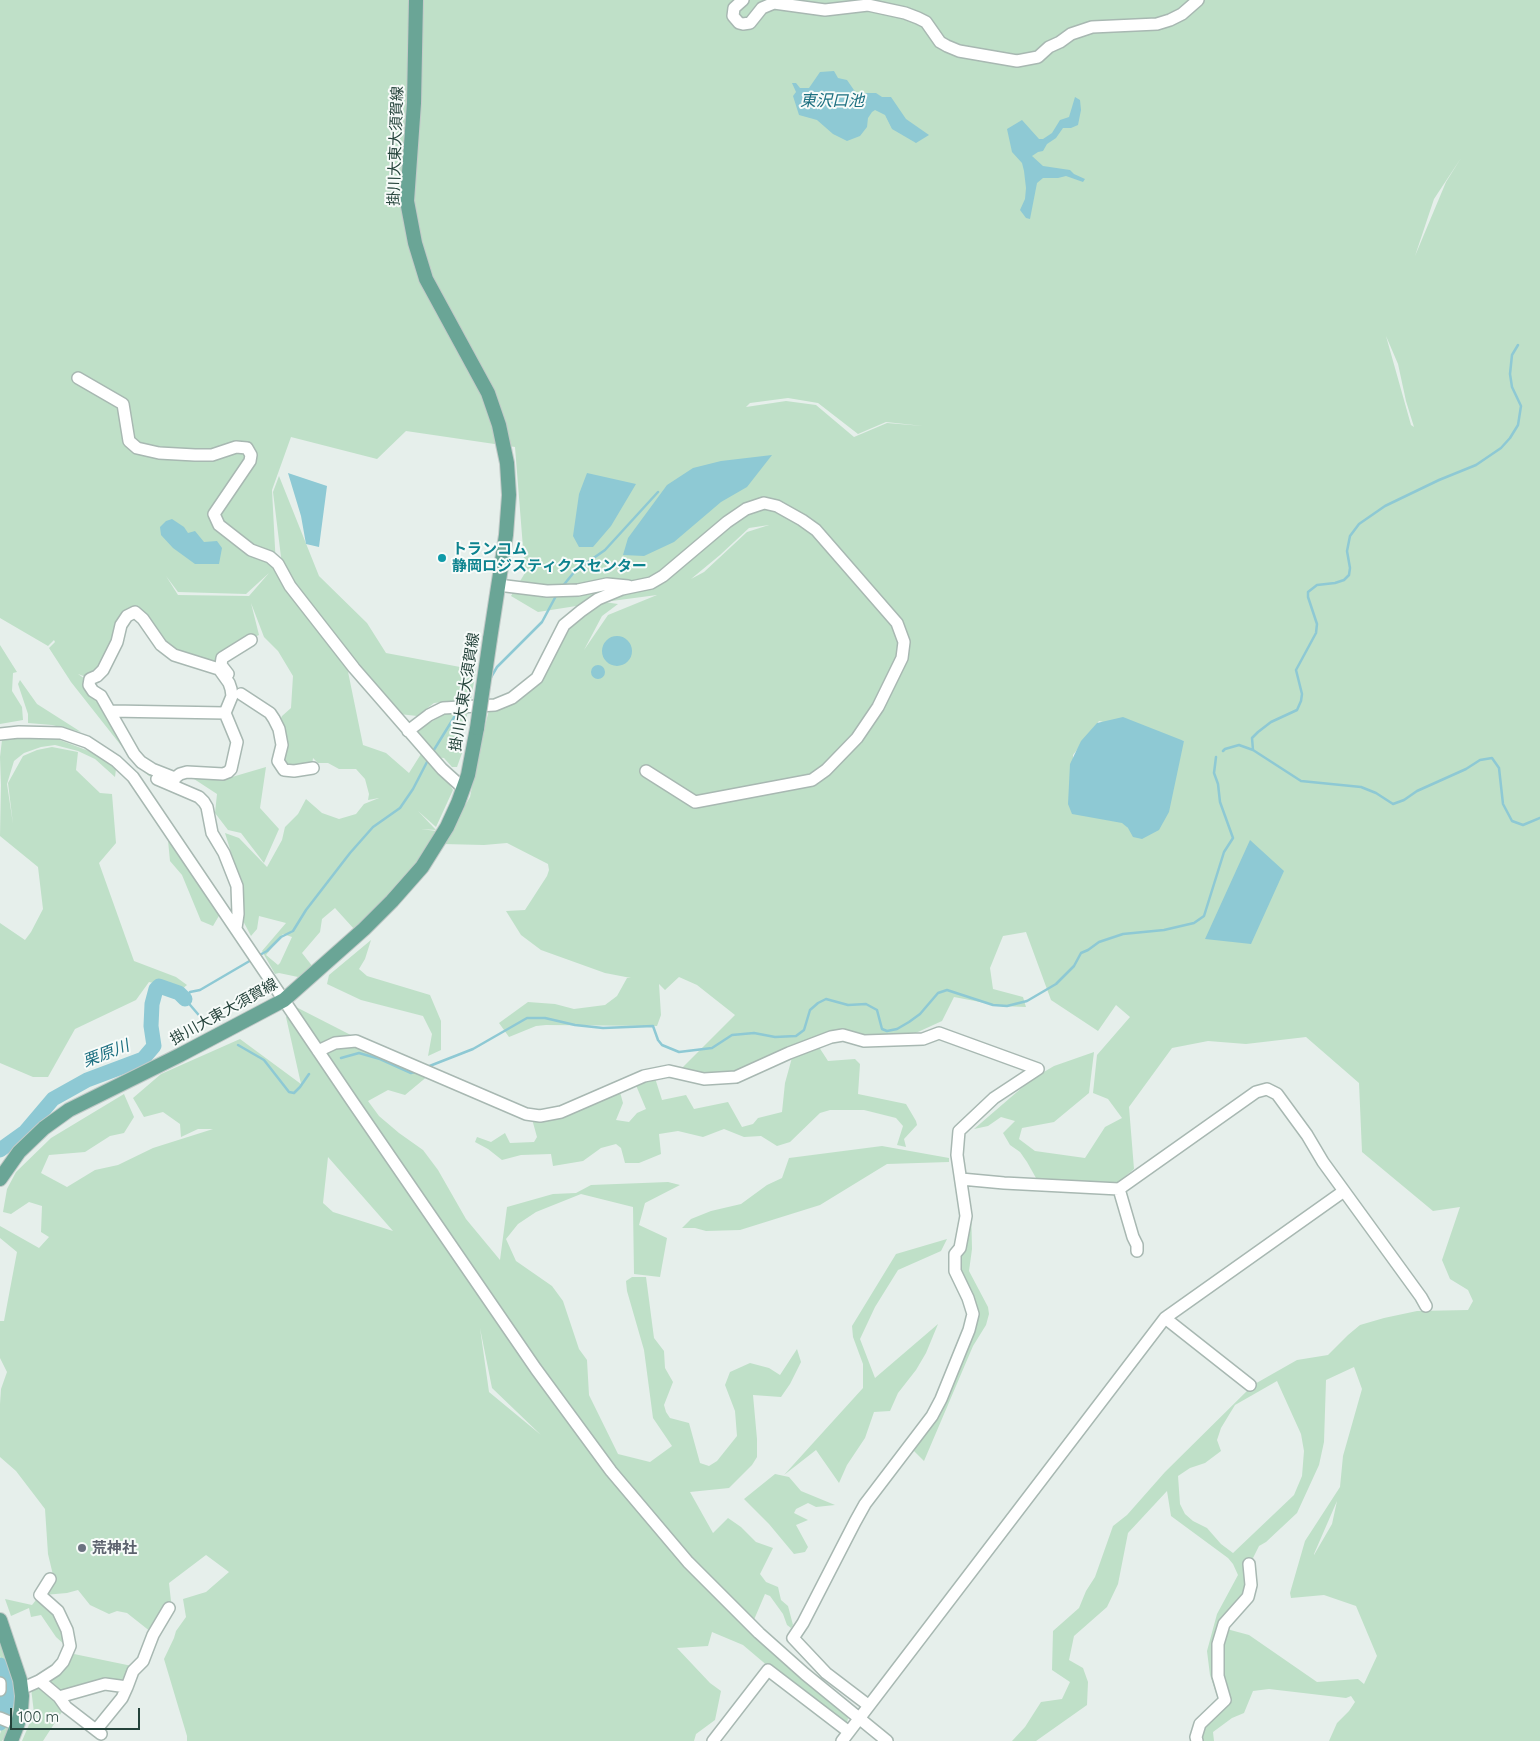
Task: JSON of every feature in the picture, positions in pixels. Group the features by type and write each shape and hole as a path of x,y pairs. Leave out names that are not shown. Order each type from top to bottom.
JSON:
{"main road":[{"name":"掛川大東大須賀線","path":"0,1179 19,1152 44,1128 69,1110 180,1055 284,1000 385,908 422,867 447,827 468,775 478,728 506,535 509,495 506,462 499,425 488,393 426,279 415,243 407,201 414,103 416,0"},
{"path":"0,1620 16,1664 21,1689 21,1710 8,1722 11,1741"}],"street":[{"path":"743,0 734,8 733,16 738,23 750,23 762,8 774,3 825,10 868,5 897,11 926,22 940,42 959,51 1017,61 1038,57 1049,47 1071,34 1092,27 1157,24 1170,20 1182,14 1198,0"},
{"path":"78,378 122,404 129,441 137,448 159,453 195,455 212,455 236,447 247,448 251,455 250,461 214,514 219,525 251,550 270,557 278,564 290,586 354,668 442,769 463,788"},
{"path":"408,731 429,715 443,708 495,704 512,698 538,678 564,625 581,610 598,599 622,589 651,583 663,576 727,522 746,509 764,503 777,506 816,530 897,623 904,642 902,658 878,708 857,738 826,770 812,780 695,802 646,770"},
{"path":"498,584 547,591 578,590 607,584 635,586"},
{"path":"236,928 238,914 237,886 224,854 212,833 207,807 199,798 142,762 134,754 101,696 92,691 89,685 90,679 97,676 103,670 117,642 121,624 131,613 135,612 143,618 161,645 174,655 222,670 231,677 245,702 256,711"},
{"path":"173,782 180,774 187,772 223,774 231,768 237,742 225,713 232,696 229,683 222,670 222,658 252,640"},
{"path":"241,694 270,714 274,719 282,745 278,761 284,770 294,771 313,768"},
{"path":"111,711 225,713"},
{"path":"0,734 19,732 61,733 87,742 124,768 141,788 530,1361 611,1471 688,1562 759,1633 779,1652 887,1741"},
{"path":"124,768 133,763 148,775 173,782"},
{"path":"318,1051 335,1043 356,1041 526,1114 540,1116 561,1112 644,1076 670,1071 704,1079 736,1077 789,1053 831,1037 843,1035 864,1041 923,1039 939,1033 1038,1069 994,1098 959,1131 957,1155 966,1216 960,1248 955,1254 955,1271 968,1298 973,1314 969,1330 941,1399 932,1416 865,1504 803,1623 793,1638 826,1673 868,1705"},
{"path":"961,1179 1119,1189 1256,1092 1268,1089 1277,1094 1307,1135 1344,1191 1426,1306"},
{"path":"1119,1189 1137,1245 1137,1251"},
{"path":"713,1741 768,1670 845,1736 1165,1318 1344,1191"},
{"path":"1165,1318 1250,1385"},
{"path":"1197,1741 1196,1736 1200,1724 1225,1700 1218,1676 1218,1644 1224,1624 1248,1597 1251,1585 1250,1564"},
{"path":"21,1689 56,1670 63,1662 70,1646 67,1630 58,1612 40,1594 50,1579"},
{"path":"40,1680 59,1697 66,1708 98,1732 122,1698 133,1671 143,1661 153,1635 169,1608"},
{"path":"0,1683 0,1690"},
{"path":"59,1697 105,1684 127,1687"}],"green space":[{"path":"0,0 1540,0 1540,1741 1329,1741 1337,1723 1355,1702 1351,1696 1346,1698 1269,1689 1253,1691 1244,1713 1232,1718 1213,1732 1214,1741 1198,1741 1200,1724 1223,1702 1217,1696 1210,1675 1207,1651 1217,1614 1238,1575 1228,1558 1171,1516 1167,1491 1128,1533 1118,1584 1107,1607 1074,1636 1069,1660 1083,1668 1088,1682 1087,1705 1036,1741 1012,1741 1025,1727 1041,1702 1062,1699 1070,1682 1052,1670 1053,1631 1079,1608 1086,1591 1095,1577 1113,1526 1127,1515 1165,1472 1253,1385 1297,1360 1328,1355 1360,1325 1417,1311 1468,1310 1473,1301 1468,1290 1450,1279 1442,1260 1460,1207 1433,1211 1362,1152 1359,1083 1306,1037 1246,1044 1208,1041 1172,1048 1129,1107 1134,1169 1116,1184 1034,1184 1036,1178 1027,1162 1020,1152 1010,1145 1003,1133 1015,1121 1001,1117 988,1126 974,1129 1032,1079 1054,1066 1094,1052 1089,1093 1054,1122 1022,1128 1019,1139 1035,1151 1085,1158 1105,1127 1122,1118 1108,1099 1093,1093 1097,1055 1130,1017 1116,1005 1098,1031 1051,1000 1026,932 1003,936 990,968 993,989 1023,997 1026,1007 1001,1006 954,997 942,1021 907,1037 876,1041 851,1034 754,1067 699,1078 682,1068 735,1015 697,985 679,977 665,990 659,984 661,1015 657,1026 546,1025 536,1026 509,1037 499,1023 528,1002 555,1004 574,1009 605,1005 617,996 627,978 631,978 605,973 541,950 521,935 506,911 525,910 547,876 548,864 507,843 484,845 443,844 470,797 489,710 537,678 569,621 589,604 538,612 511,596 525,573 515,447 406,431 377,459 291,437 272,490 276,567 345,657 363,745 386,753 409,773 421,754 446,779 453,790 436,827 418,811 436,830 421,829 436,831 417,863 385,900 354,929 335,908 322,919 320,932 302,953 313,967 298,977 279,973 275,974 262,951 286,923 259,916 257,929 251,936 242,919 244,895 225,833 239,838 267,867 282,840 285,827 298,814 306,799 322,813 339,819 356,814 364,804 379,798 368,800 369,794 365,779 356,769 339,769 328,763 318,763 313,758 312,766 284,770 277,726 282,716 291,708 293,676 278,651 264,637 251,603 259,635 228,649 214,662 200,661 165,646 149,621 128,616 97,676 86,677 78,674 88,681 134,754 169,784 149,776 138,767 71,682 49,648 55,642 54,640 48,646 0,618","holes":["1461,158 1446,182 1415,256 1434,199","1386,336 1398,364 1414,427 1411,425","788,398 818,403 858,434 886,422 923,426 887,423 854,437 816,405 786,401 746,407 750,403","769,525 747,532 704,572 691,579 749,528","269,573 249,596 178,595 166,576 178,592 246,594","657,595 608,615 584,650 602,616 618,604 604,602","1099,721 1184,741 1128,828 1073,760 1073,755","283,934 292,937 278,965 266,955","1354,1367 1362,1389 1343,1456 1340,1487 1305,1541 1290,1593 1291,1598 1324,1595 1356,1606 1377,1656 1364,1684 1358,1679 1317,1682 1249,1635 1223,1628 1251,1583 1251,1562 1259,1546 1266,1542 1297,1513 1319,1465 1324,1442 1326,1380","1277,1381 1301,1434 1304,1451 1302,1476 1294,1495 1233,1553 1221,1544 1207,1528 1193,1521 1185,1514 1180,1504 1178,1476 1190,1468 1205,1463 1221,1451 1217,1440 1221,1428 1235,1405","1337,1501 1332,1524 1314,1555"]},
{"path":"279,476 319,576 367,623 386,653 476,670 471,699 434,703 417,716 399,714 361,672 282,565 273,492"},
{"path":"0,645 17,672 13,673 12,691 22,707 23,720 0,724"},
{"path":"20,680 37,704 81,732 52,725 28,723 28,714 18,684"},
{"path":"468,711 460,745 462,753 457,767 452,767 444,758 434,757 415,731 445,714"},
{"path":"52,737 94,753 116,769 115,777 95,759 78,751 55,745 41,747 24,753 14,761 7,784 13,824 8,783 23,756 37,750 52,747 78,752 76,770 100,793 112,794 116,843 99,863 134,961 176,977 187,985 181,990 149,982 136,1000 75,1029 48,1077 33,1077 0,1063 0,923 25,940 43,909 38,867 0,836 0,757 2,740"},
{"path":"266,767 260,808 279,829 264,863 241,833 228,830 215,813 217,794 194,779 232,777"},
{"path":"168,840 220,914 213,926 201,921 182,875 170,861"},
{"path":"371,940 365,959 359,969 367,976 430,995 441,1021 441,1050 428,1056 432,1034 423,1016 361,1000 327,984 329,975"},
{"path":"296,1007 429,1075 405,1095 388,1090 368,1101 379,1116 423,1150 438,1170 466,1219 500,1260 507,1207 553,1194 576,1193 591,1185 668,1182 680,1185 645,1203 639,1225 667,1238 660,1277 634,1274 633,1207 581,1194 536,1212 518,1224 506,1239 516,1261 552,1286 563,1301 579,1349 587,1360 589,1395 618,1454 650,1462 672,1446 653,1418 644,1350 627,1291 626,1281 632,1277 646,1277 654,1338 664,1351 665,1368 673,1382 664,1405 666,1412 670,1418 689,1423 700,1463 709,1466 717,1461 737,1436 735,1411 725,1385 730,1372 750,1363 769,1368 780,1375 797,1349 801,1362 781,1397 753,1395 757,1457 752,1465 729,1488 690,1492 713,1533 728,1518 741,1527 756,1542 773,1548 760,1574 766,1582 778,1587 781,1600 788,1606 793,1625 791,1628 787,1625 783,1614 770,1596 765,1594 750,1629 848,1718 847,1724 769,1667 743,1645 712,1632 708,1646 677,1648 710,1683 721,1691 715,1720 696,1734 694,1741 187,1741 164,1659 176,1631 186,1617 183,1599 206,1592 229,1572 206,1555 169,1583 171,1601 151,1632 127,1613 117,1611 109,1614 90,1605 78,1590 44,1595 53,1575 48,1554 45,1509 16,1471 0,1457 1,1389 7,1372 0,1358 0,1321 4,1321 17,1252 0,1238 0,1226 39,1248 49,1237 41,1232 42,1206 29,1202 11,1214 3,1212 7,1189 16,1172 51,1138 124,1094 134,1117 124,1133 110,1136 85,1152 49,1155 41,1173 67,1187 95,1170 118,1165 153,1148 213,1129 198,1129 181,1137 180,1124 163,1112 144,1117 133,1098 161,1074 240,1039 301,1084 286,1017","holes":["328,1157 393,1231 333,1212 323,1203","480,1328 492,1388 541,1435 489,1392"]},
{"path":"817,1044 828,1061 855,1059 860,1064 858,1094 906,1104 917,1125 904,1139 906,1147 897,1145 903,1126 896,1118 864,1110 830,1110 820,1113 790,1142 777,1146 761,1136 744,1137 724,1129 703,1137 678,1131 659,1134 661,1154 639,1163 625,1163 621,1148 616,1144 601,1148 583,1161 553,1166 551,1154 521,1155 502,1160 475,1142 477,1137 491,1142 505,1133 510,1143 534,1142 537,1137 532,1119 620,1092 623,1103 616,1120 629,1122 637,1113 646,1109 635,1083 655,1078 662,1100 686,1095 694,1109 728,1102 742,1127 753,1124 758,1118 782,1112 785,1083 793,1054"},
{"path":"882,1146 949,1158 949,1162 887,1164 820,1205 740,1230 706,1231 695,1228 682,1228 691,1219 711,1211 741,1204 767,1185 782,1178 789,1158"},
{"path":"965,1186 971,1207 972,1249 969,1271 988,1307 989,1314 986,1325 973,1346 924,1461 912,1449 979,1316 958,1270"},
{"path":"947,1239 941,1251 898,1270 875,1307 860,1339 875,1378 938,1324 926,1353 916,1370 898,1393 890,1411 874,1412 865,1438 847,1465 839,1483 816,1450 784,1475 863,1388 863,1364 853,1337 852,1326 896,1254"},
{"path":"775,1474 789,1477 801,1491 835,1505 816,1507 808,1503 796,1509 794,1513 808,1520 796,1525 808,1547 805,1552 794,1554 769,1524 744,1499"},
{"path":"40,1595 54,1608 67,1647 56,1637 41,1615 31,1617 29,1608 11,1616 5,1599 32,1605"},
{"path":"0,1638 14,1678 17,1698 10,1730 2,1741 0,1741 0,1734 8,1710 0,1723 0,1660 5,1666 0,1656"},
{"path":"74,1654 132,1666 125,1687 60,1694 46,1682 63,1672"},
{"path":"41,1685 65,1707 43,1741 22,1741 34,1713 31,1688"}],"water":[{"name":"東沢口池","path":"834,71 838,78 847,80 856,93 876,93 882,97 891,97 906,119 929,135 916,143 892,129 885,115 875,110 868,118 867,127 860,136 847,141 833,134 817,120 799,115 793,96 796,92 792,83 796,83 800,88 809,88 820,72"},
{"path":"1075,97 1080,100 1081,110 1078,125 1071,128 1063,128 1056,138 1047,144 1043,151 1032,156 1043,166 1070,170 1085,179 1083,182 1066,176 1043,178 1037,183 1030,219 1026,218 1020,210 1025,199 1024,171 1022,163 1012,152 1007,129 1022,120 1039,139 1043,139 1052,133 1060,120 1069,117"},
{"path":"772,455 747,487 721,502 674,542 644,556 623,555 628,538 667,485 693,468 721,461"},
{"path":"288,473 327,486 319,547 306,544 301,516"},
{"path":"587,473 636,484 611,526 593,547 579,547 573,536 579,494"},
{"path":"172,519 184,527 188,533 195,531 204,542 217,541 222,548 219,564 195,564 173,548 161,535 160,527 166,521"},
{"path":"617,636 628,640 632,651 628,662 617,666 606,662 602,651 606,640"},
{"path":"595,665 601,665 605,672 601,679 595,679 591,675 591,669"},
{"path":"1123,717 1184,741 1169,812 1159,830 1142,839 1133,837 1128,828 1122,823 1072,814 1068,804 1070,764 1081,741 1097,723"},
{"path":"1250,840 1284,871 1251,944 1205,939"}],"waterway":[{"path":"1253,750 1252,738 1258,732 1271,722 1297,710 1302,694 1296,670 1316,633 1317,624 1308,592 1317,585 1335,583 1344,580 1349,575 1350,568 1347,551 1350,536 1359,524 1385,506 1439,480 1476,465 1501,448 1510,438 1518,425 1521,406 1512,387 1510,374 1512,355 1518,345"},
{"path":"562,587 575,571 605,550 658,492"},
{"path":"490,679 497,667 542,622 557,594"},
{"path":"432,753 458,711"},
{"path":"1223,751 1239,745 1253,750 1301,781 1361,787 1376,793 1393,804 1466,769 1480,760 1492,758 1499,768 1503,804 1512,821 1523,825 1540,818"},
{"path":"427,1067 473,1049 527,1018 545,1018 575,1025 603,1028 653,1026 662,1045 679,1052 712,1048 732,1035 754,1033 775,1037 796,1036 804,1030 810,1010 826,999 848,1005 866,1004 877,1010 882,1029 887,1031 897,1029 909,1022 920,1014 938,993 947,990 993,1005 1007,1006 1027,1001 1056,984 1074,966 1081,953 1099,942 1123,934 1164,930 1194,923 1204,916 1224,852 1233,838 1220,802 1218,784 1214,773 1216,757"},
{"path":"258,956 267,951 281,937 293,931 306,910 350,853 373,827 400,808 413,789 428,760"},
{"path":"203,1020 185,999 190,992 200,990 253,959"},
{"name":"栗原川","path":"0,1150 25,1132 53,1099 87,1080 143,1059 154,1046 151,1026 152,1004 156,989 159,986 179,993 185,999"},
{"path":"238,1045 264,1060 289,1092 294,1093 309,1074"},
{"path":"341,1058 359,1053 380,1059 411,1073 415,1072"},
{"name":"栗原川","path":"0,1665 6,1672 8,1686 7,1701 0,1723"}],"place":[{"name":"トランコム 静岡ロジスティクスセンター","path":"442,558"},
{"name":"荒神社","path":"82,1548"}]}
